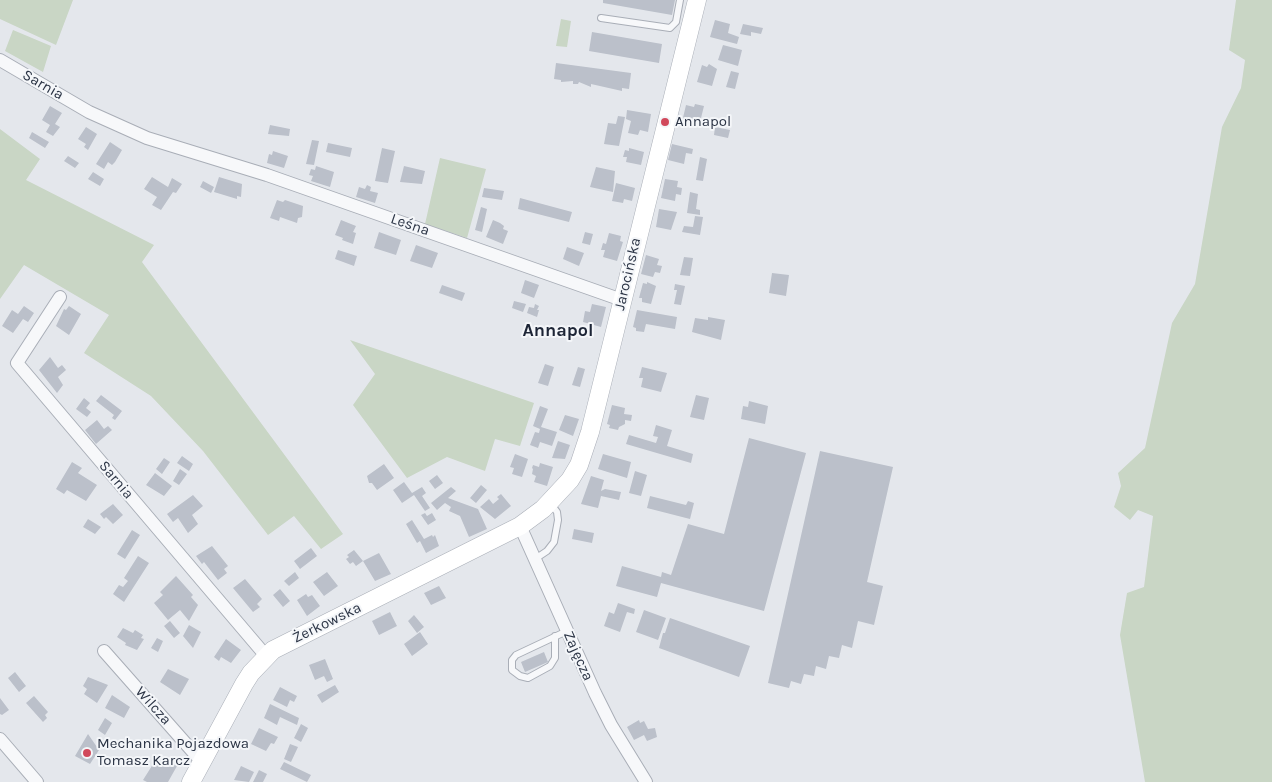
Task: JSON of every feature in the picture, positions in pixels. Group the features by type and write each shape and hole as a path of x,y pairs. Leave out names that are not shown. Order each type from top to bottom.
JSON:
{"street":[{"name":"Jarocińska","path":"520,526 550,503 570,480 579,465 590,432 697,0"},
{"name":"Sarnia","path":"0,60 117,126 198,154"},
{"name":"Leśna","path":"198,154 267,175 622,300"},
{"name":"Sarnia","path":"60,297 17,362 266,656"},
{"name":"Żerkowska","path":"191,782 244,684 266,656 300,635 520,526"},
{"name":"Zajęcza","path":"520,526 535,559 561,633 611,725 646,782"},
{"name":"Wilcza","path":"104,651 202,762"},
{"path":"0,739 37,782"}],"lane":[{"path":"601,18 670,28 676,22 680,0"},
{"path":"535,559 554,542 557,512 550,503"},
{"path":"561,633 555,658 550,666 528,678 520,676 512,670 512,660 516,655 561,633"}],"green space":[{"path":"0,0 73,0 56,45 0,19"},
{"path":"1236,0 1272,0 1272,782 1145,782 1120,635 1127,593 1144,587 1153,516 1138,510 1130,520 1114,507 1121,486 1118,473 1145,448 1172,323 1195,284 1222,127 1241,88 1245,60 1229,50"},
{"path":"561,19 571,21 567,47 556,46"},
{"path":"13,30 51,46 43,72 5,51"},
{"path":"0,129 40,159 26,180 154,245 142,262 343,534 321,549 294,516 268,535 203,451 151,396 84,353 109,315 24,265 0,299"},
{"path":"440,158 486,169 467,238 425,224"},
{"path":"350,340 534,403 520,446 495,439 485,471 447,457 407,478 353,405 375,374"}],"building":[{"path":"603,0 675,0 672,15 603,3"},
{"path":"715,20 730,24 728,33 739,37 737,44 710,37"},
{"path":"743,24 763,28 761,34 751,32 751,36 740,34"},
{"path":"592,32 662,44 659,63 589,51"},
{"path":"723,45 742,50 738,66 718,60"},
{"path":"556,63 631,73 629,89 622,88 622,91 591,84 591,87 579,82 578,84 573,84 573,81 561,82 561,80 554,79"},
{"path":"709,64 717,69 712,86 697,82 702,65 707,67"},
{"path":"731,71 739,73 735,89 726,87"},
{"path":"695,104 704,106 699,126 682,122 686,105 694,107"},
{"path":"50,106 62,113 55,124 60,127 53,136 46,132 50,125 42,120"},
{"path":"627,110 651,114 648,132 640,130 638,135 628,133 631,121 626,119"},
{"path":"618,116 625,117 619,146 604,144 608,123 616,124"},
{"path":"270,125 290,129 289,136 268,134"},
{"path":"86,127 97,134 88,150 84,147 86,144 78,139"},
{"path":"715,127 730,130 728,138 714,135"},
{"path":"32,132 49,142 45,148 29,138"},
{"path":"312,140 319,141 314,165 306,164"},
{"path":"110,142 122,150 115,162 112,165 108,162 104,169 96,164"},
{"path":"328,143 352,148 350,157 326,152"},
{"path":"672,144 693,149 692,154 686,153 684,164 668,160"},
{"path":"382,148 395,151 388,183 375,181"},
{"path":"629,148 644,152 641,165 626,162 627,157 623,157 625,150 629,151"},
{"path":"273,151 288,156 284,168 267,163 269,154 272,155"},
{"path":"68,156 79,163 75,168 64,161"},
{"path":"700,157 707,159 703,181 696,180"},
{"path":"316,166 334,172 330,187 311,181 313,176 309,175 311,169 315,170"},
{"path":"404,166 425,171 422,184 400,182"},
{"path":"596,167 615,171 613,192 590,187"},
{"path":"93,172 104,179 100,186 88,179"},
{"path":"152,177 168,187 172,178 182,184 176,193 173,192 161,210 152,205 157,197 144,189"},
{"path":"219,177 242,184 241,197 237,196 237,199 214,192"},
{"path":"665,179 678,181 677,187 682,188 681,195 676,194 675,201 661,198"},
{"path":"203,181 214,187 211,193 200,187"},
{"path":"616,183 635,188 632,201 624,199 623,203 612,201"},
{"path":"367,185 371,187 370,191 378,193 375,203 356,197 359,187 365,189"},
{"path":"484,188 504,191 502,200 482,197"},
{"path":"690,192 698,194 696,209 700,210 700,215 687,213"},
{"path":"520,198 572,212 569,222 518,209"},
{"path":"277,200 283,202 285,200 303,206 302,217 298,218 297,223 280,217 279,221 270,218"},
{"path":"481,207 487,209 482,232 475,230"},
{"path":"659,209 677,212 671,230 656,227"},
{"path":"695,216 703,217 700,235 682,232 684,226 693,227"},
{"path":"341,220 356,226 353,232 356,233 353,244 335,235"},
{"path":"493,220 500,223 504,226 503,229 508,231 503,244 486,237"},
{"path":"379,232 401,240 396,255 374,248"},
{"path":"585,232 593,234 590,245 582,243"},
{"path":"609,233 621,236 620,241 623,242 617,261 603,257 605,250 601,250 603,243 606,244"},
{"path":"416,245 438,253 432,268 410,261"},
{"path":"567,247 584,253 579,266 563,259"},
{"path":"338,250 357,256 354,266 335,259"},
{"path":"646,255 659,259 657,265 662,266 660,273 655,272 653,277 641,274"},
{"path":"684,257 693,258 690,276 680,275"},
{"path":"772,273 789,275 786,296 769,293"},
{"path":"525,280 539,285 534,298 521,293"},
{"path":"647,282 656,286 651,304 642,302 642,298 639,298 643,283 647,284"},
{"path":"675,284 685,286 681,305 674,304 677,290 674,290"},
{"path":"442,285 465,293 462,301 439,293"},
{"path":"514,301 526,304 523,312 512,308"},
{"path":"535,304 539,306 537,317 527,313 529,307 534,308"},
{"path":"592,304 606,307 601,327 583,322 585,311 590,312"},
{"path":"24,306 34,313 28,322 23,319 13,333 2,326 12,310 18,314"},
{"path":"69,306 81,314 69,335 56,326 64,309 66,310"},
{"path":"637,310 677,317 675,329 646,324 644,332 636,331 636,328 633,327"},
{"path":"708,317 725,320 721,340 692,332 695,318 708,320"},
{"path":"50,357 58,368 62,365 66,370 58,377 63,385 57,393 39,370"},
{"path":"545,364 554,367 548,386 538,383"},
{"path":"578,367 585,369 580,387 572,385"},
{"path":"642,367 667,373 661,392 641,387 643,378 639,378"},
{"path":"101,395 122,411 115,420 112,418 114,415 96,401"},
{"path":"696,395 709,398 704,420 690,417"},
{"path":"84,398 90,403 86,408 91,412 87,417 76,409"},
{"path":"749,401 768,406 765,424 741,419 743,406 748,407"},
{"path":"612,405 625,408 624,414 632,415 631,421 625,420 625,424 619,427 618,430 609,428 610,425 607,424"},
{"path":"540,406 548,409 541,427 557,432 552,446 540,442 538,448 530,445 535,432 539,433 540,429 533,426"},
{"path":"565,415 579,419 573,436 559,430"},
{"path":"97,420 104,429 108,426 112,430 96,444 85,430"},
{"path":"656,425 672,430 667,446 693,454 691,463 626,444 629,435 656,443 658,437 653,436"},
{"path":"749,438 806,453 764,611 661,583 657,597 616,586 622,566 661,577 662,572 671,575 688,524 724,534"},
{"path":"558,441 570,445 565,459 552,458"},
{"path":"820,451 893,467 867,582 883,586 874,625 858,621 852,648 842,645 839,658 829,656 826,669 816,666 814,676 804,674 801,684 791,681 789,688 768,683"},
{"path":"515,454 528,459 522,477 512,474 514,468 510,467"},
{"path":"603,454 631,462 627,478 598,469"},
{"path":"182,456 193,464 189,471 177,463"},
{"path":"164,458 170,462 162,474 156,469"},
{"path":"72,462 82,468 78,473 97,485 86,501 67,490 64,494 56,489"},
{"path":"540,463 553,467 547,486 534,482 536,476 532,474 532,468 533,465 539,467"},
{"path":"384,464 394,478 377,490 372,483 369,483 367,476"},
{"path":"180,469 187,474 179,485 173,481"},
{"path":"635,471 647,475 641,496 629,493"},
{"path":"155,473 172,486 164,496 146,485"},
{"path":"437,475 443,483 435,489 429,481"},
{"path":"591,476 604,480 601,491 605,489 621,492 619,500 601,496 598,508 581,504"},
{"path":"404,482 412,493 422,487 426,493 422,496 430,508 425,511 414,495 402,503 393,490"},
{"path":"481,485 487,490 476,503 470,498"},
{"path":"451,487 456,491 448,498 478,509 487,529 469,537 460,516 449,511 451,507 445,503 437,510 431,503"},
{"path":"501,494 511,506 495,519 480,507 489,499 493,504 499,499 497,497"},
{"path":"193,495 203,506 192,515 198,524 188,533 178,518 173,522 167,514"},
{"path":"650,496 686,505 688,501 694,503 690,519 647,508"},
{"path":"113,504 123,515 113,524 106,517 104,519 100,514"},
{"path":"425,513 427,516 432,513 436,520 428,525 421,515"},
{"path":"88,519 101,527 95,534 83,527"},
{"path":"412,520 424,539 435,535 439,546 426,553 420,541 417,543 406,524"},
{"path":"574,529 594,533 592,543 572,539"},
{"path":"132,530 140,535 125,559 117,554"},
{"path":"212,546 228,566 224,569 227,573 218,580 204,562 202,564 196,556"},
{"path":"311,548 317,556 300,569 294,561"},
{"path":"354,550 363,561 356,566 353,562 350,564 346,559 349,557 347,555"},
{"path":"379,553 391,574 375,581 363,561"},
{"path":"138,556 149,563 124,602 113,594 119,585 123,587 128,581 124,578"},
{"path":"295,572 299,578 289,586 284,581"},
{"path":"327,572 338,586 324,596 313,582"},
{"path":"176,576 193,595 191,597 198,605 189,621 180,610 168,620 154,603 163,595 160,592"},
{"path":"245,579 262,599 257,604 260,607 253,612 233,588"},
{"path":"439,586 446,598 431,605 424,593"},
{"path":"280,589 290,601 283,607 273,595"},
{"path":"306,594 308,597 312,595 320,606 307,616 297,600"},
{"path":"618,603 635,609 634,614 627,612 620,632 604,626 609,612 614,614"},
{"path":"644,610 666,618 658,640 636,632"},
{"path":"390,612 397,626 379,635 372,621"},
{"path":"414,615 424,627 417,633 408,621"},
{"path":"670,618 750,646 739,677 659,648"},
{"path":"170,621 180,633 174,638 164,626"},
{"path":"189,625 201,632 193,648 183,636"},
{"path":"123,628 133,633 135,630 143,635 141,638 144,639 137,650 125,645 126,643 117,637"},
{"path":"420,632 428,644 412,656 404,644"},
{"path":"157,638 163,641 158,652 151,648"},
{"path":"226,639 241,650 231,663 221,657 219,661 214,657"},
{"path":"544,652 548,662 525,672 521,662"},
{"path":"325,659 333,679 327,682 324,676 315,680 309,665"},
{"path":"168,669 189,679 180,695 160,682"},
{"path":"15,672 26,686 19,692 8,678"},
{"path":"88,677 108,685 97,703 84,694 87,689 83,686"},
{"path":"335,685 339,692 322,703 317,695"},
{"path":"280,687 297,696 294,702 290,700 287,707 273,700"},
{"path":"112,695 130,707 124,718 105,708"},
{"path":"34,696 48,712 45,715 47,718 43,722 26,703"},
{"path":"0,698 9,710 2,715 0,714"},
{"path":"270,704 299,718 297,725 280,717 277,725 264,718"},
{"path":"105,718 112,723 105,735 98,730"},
{"path":"639,720 640,723 644,721 648,729 655,728 657,737 647,741 644,735 634,740 627,727"},
{"path":"301,724 308,728 301,742 294,738"},
{"path":"259,728 278,737 274,744 271,743 266,751 251,744"},
{"path":"88,734 99,750 90,764 75,756"},
{"path":"290,744 298,747 291,762 284,759"},
{"path":"155,761 163,766 167,761 177,766 168,782 147,782 143,780"},
{"path":"284,762 311,775 307,782 280,769"},
{"path":"241,766 254,772 249,782 234,780"},
{"path":"259,770 267,774 263,782 253,782"}],"place":[{"name":"Annapol","path":"665,122"},
{"name":"Mechanika Pojazdowa Tomasz Karcz","path":"87,753"}],"district":[{"name":"Annapol","path":"558,331"}]}
